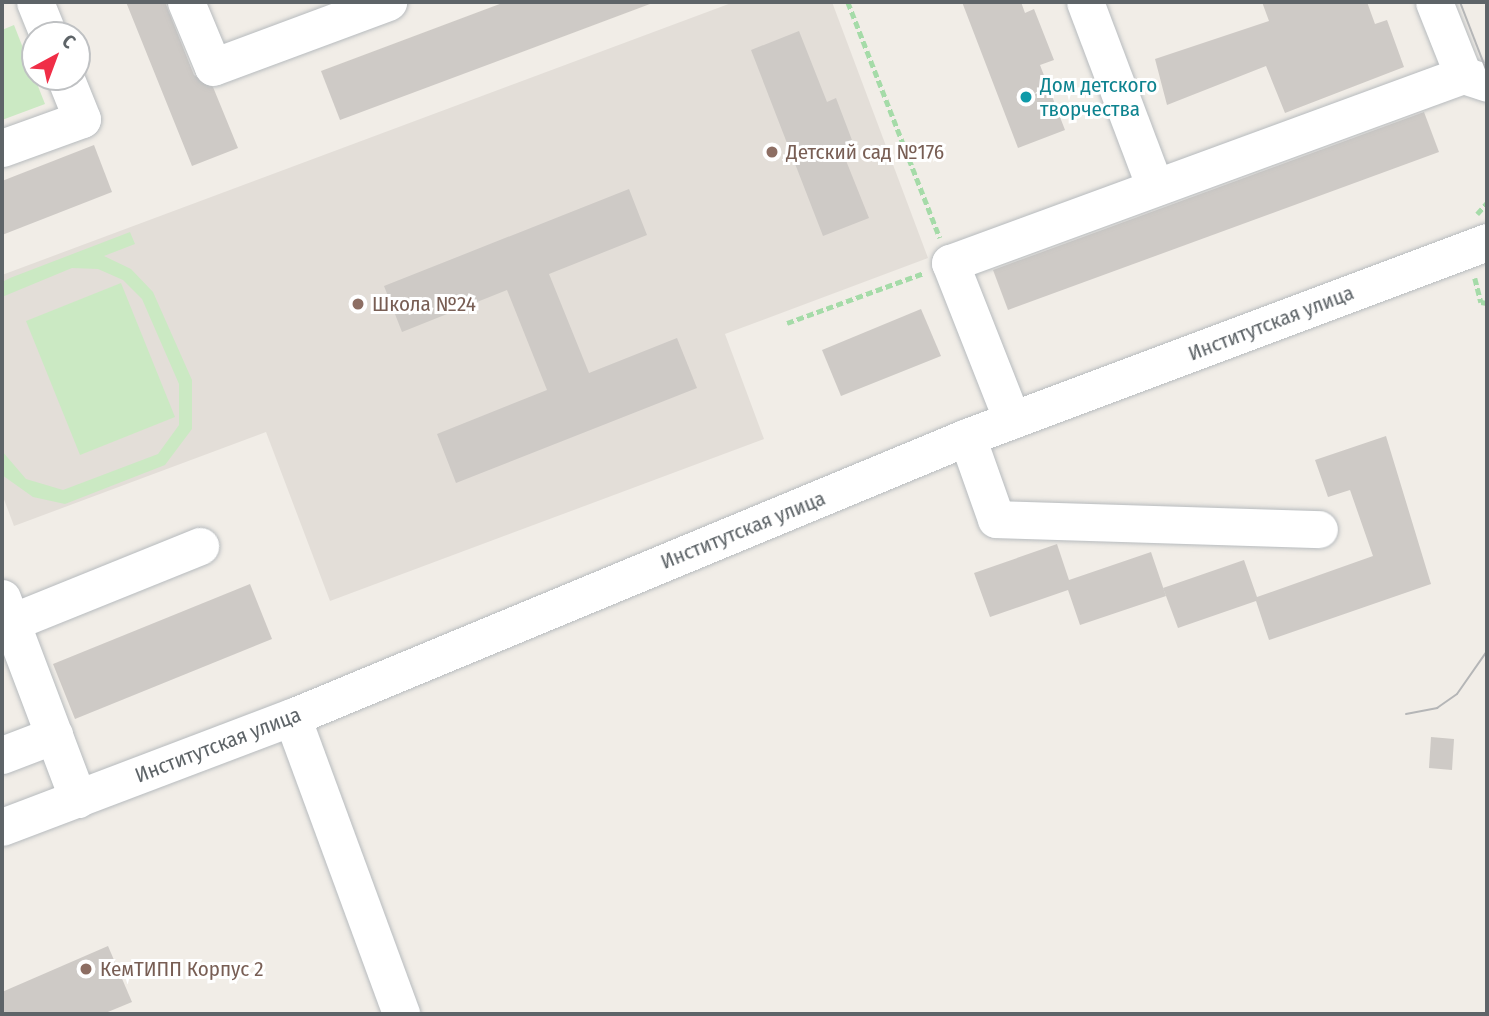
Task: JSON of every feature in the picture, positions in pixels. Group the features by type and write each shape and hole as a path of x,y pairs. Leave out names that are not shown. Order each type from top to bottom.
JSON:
{"street":[{"path":"35,2 42,21"},
{"path":"186,2 213,67 388,2"},
{"path":"1085,2 1155,187"},
{"path":"1012,421 950,263 1155,187 1475,79 1434,2"},
{"path":"2,148 82,119 71,91"},
{"name":"Институтская улица","path":"2,827 292,717 967,437 1487,242"},
{"path":"967,437 996,519 1319,529"},
{"path":"78,799 7,610 200,546"},
{"path":"292,717 401,1014"},
{"path":"2,755 54,734"}],"path":[{"path":"787,324 950,263 848,2"}],"shaded area":[{"name":"Школа №24","path":"734,2 832,2 928,258 725,334 764,439 330,601 266,432 14,526 2,494 2,275"}],"green space":[{"path":"14,25 21,43 21,91 40,91 45,104 2,120 2,30"},
{"path":"130,232 135,244 104,256 131,269 153,292 192,380 192,429 165,465 65,504 33,497 2,475 2,451 26,479 63,490 158,454 179,425 179,384 142,299 123,280 98,269 72,268 2,297 2,282"},
{"path":"121,283 175,417 80,455 26,321"}],"building":[{"path":"126,2 165,2 194,75 213,87 238,148 192,166"},
{"path":"505,2 650,4 340,120 321,71"},
{"name":"Дом детского творчества","path":"962,2 1021,2 1025,13 1034,9 1054,60 1040,65 1065,130 1018,148"},
{"path":"1262,2 1367,2 1375,24 1387,20 1404,67 1285,113 1266,66 1167,105 1155,59 1269,21"},
{"path":"799,31 827,102 836,98 855,148 843,153 869,218 823,236 751,50"},
{"path":"1424,112 1439,152 1008,310 993,270"},
{"path":"94,145 112,192 2,235 2,181"},
{"path":"629,189 647,235 549,274 589,373 677,338 697,388 456,483 437,434 547,390 507,290 402,332 384,286"},
{"path":"921,309 941,356 841,396 822,350"},
{"path":"1386,436 1431,584 1269,640 1256,601 1178,628 1163,588 1244,560 1257,597 1373,556 1350,490 1328,497 1315,460"},
{"path":"1057,544 1069,580 1151,552 1166,596 1080,625 1068,590 990,617 974,573"},
{"path":"250,584 272,639 75,719 53,664"},
{"path":"1431,737 1454,739 1452,770 1429,768"},
{"name":"КемТИПП Корпус 2","path":"108,946 132,1002 103,1014 2,1014 2,992"}],"tram line":[{"path":"1460,2 1487,72"},
{"path":"1406,714 1437,708 1457,694 1487,651"}],"place":[{"name":"Дом детского творчества","path":"1026,97"},
{"name":"Детский сад №176","path":"772,152"},
{"name":"Школа №24","path":"358,304"},
{"name":"КемТИПП Корпус 2","path":"86,969"}]}
